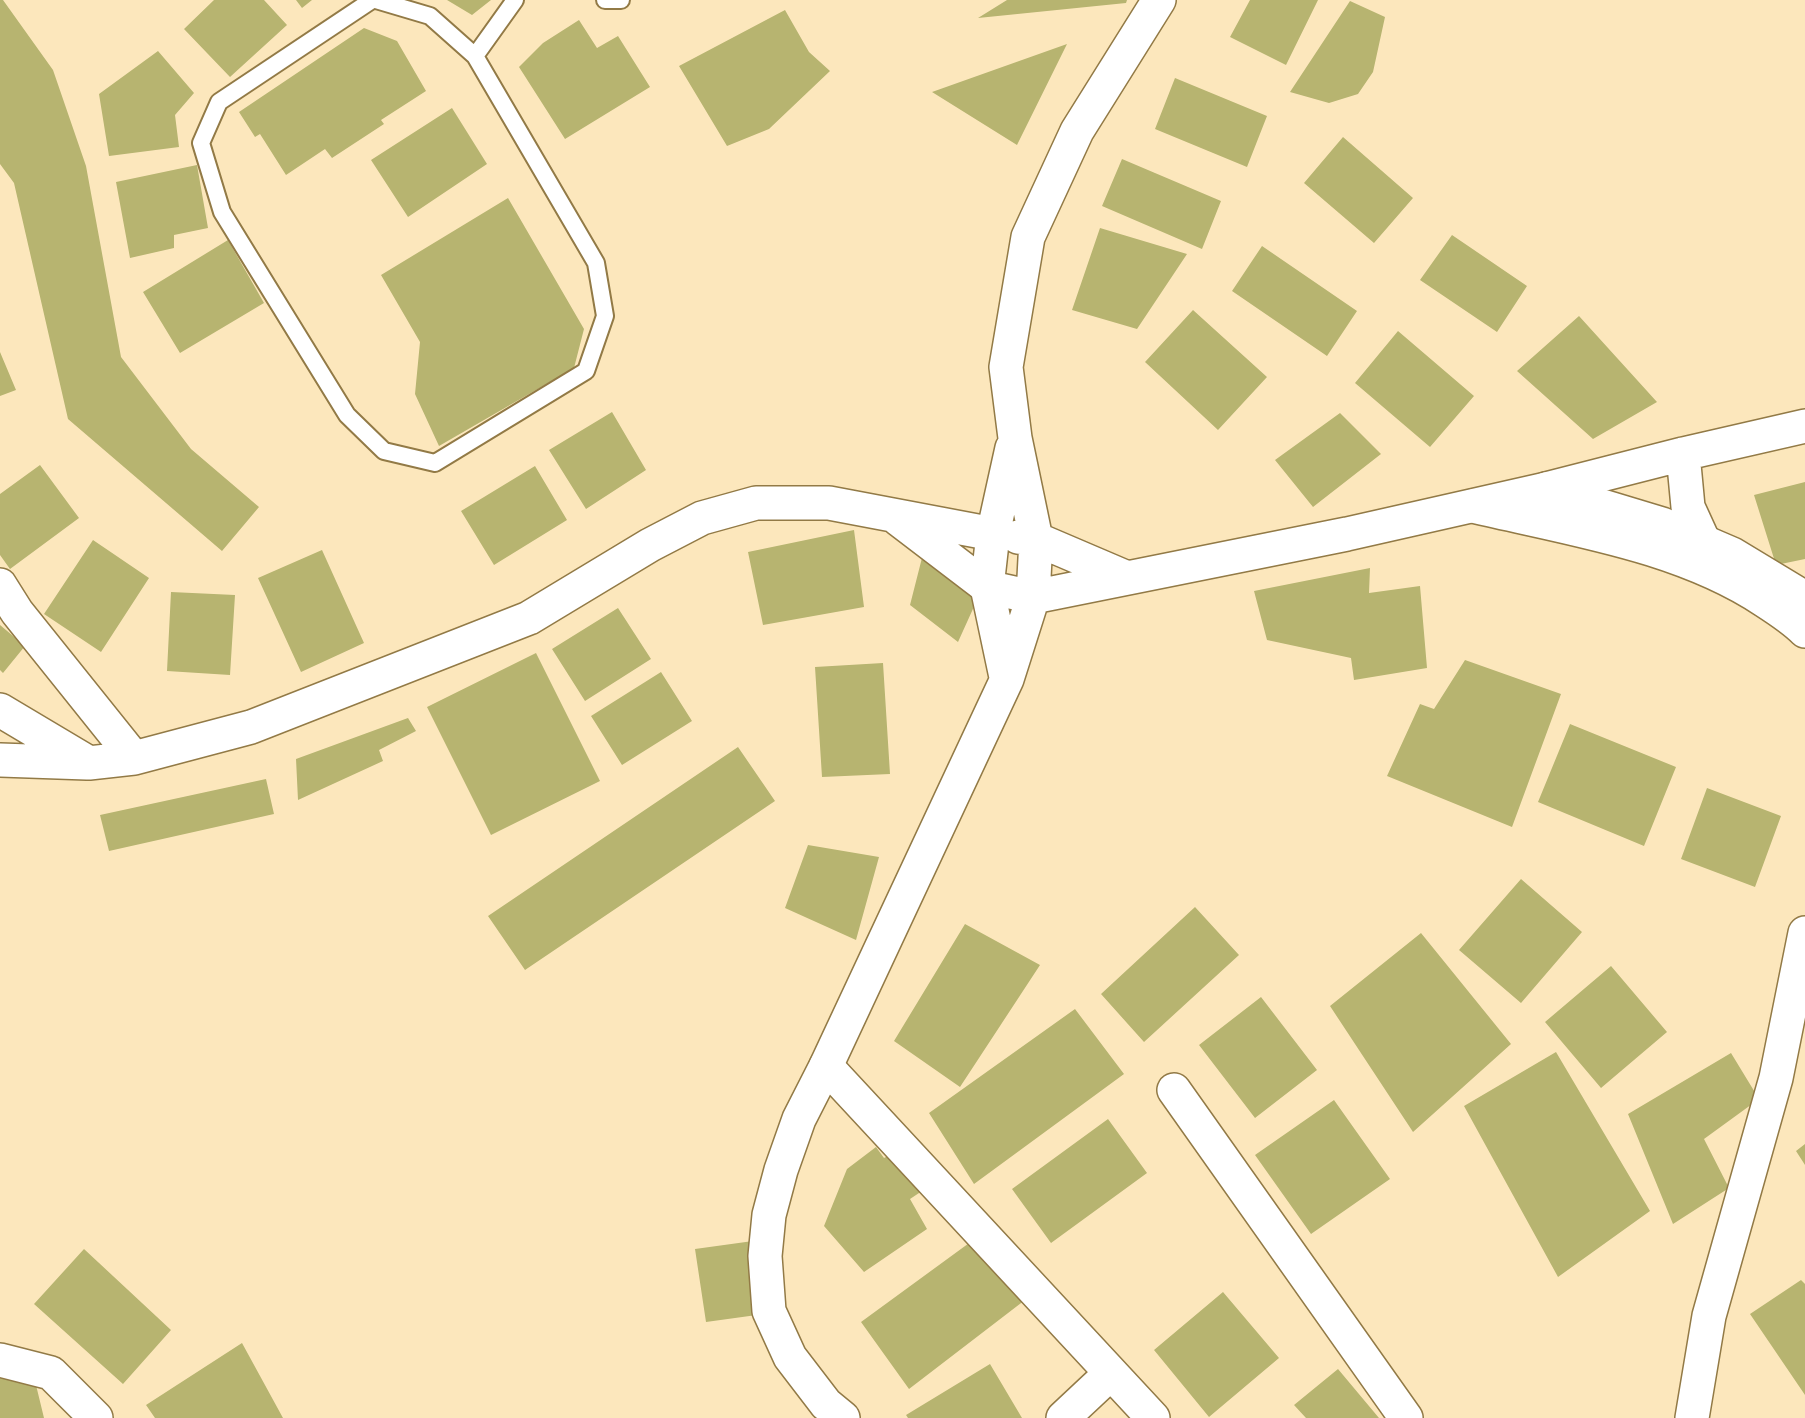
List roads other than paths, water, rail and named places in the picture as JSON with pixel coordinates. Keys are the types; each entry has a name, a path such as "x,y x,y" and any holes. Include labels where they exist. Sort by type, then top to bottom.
{"street":[{"path":"843,1418 826,1404 790,1357 770,1311 765,1256 769,1215 781,1170 799,1119 1007,679 1034,597 1036,539 1015,438 1006,367 1028,237 1077,131 1159,0"},
{"path":"892,514 987,587 1034,597 1347,534 1546,489 1805,426"},
{"path":"1007,679 987,587 993,534 1015,438"},
{"path":"1683,454 1688,507 1704,542"},
{"path":"1546,489 1662,525 1704,542 1732,554 1805,598"},
{"path":"0,760 89,764 134,758 251,727 530,618 650,545 702,518 756,503 829,503 993,534 1036,539 1125,577"},
{"path":"1473,506 1652,549 1684,561 1744,587 1789,616 1805,631"},
{"path":"0,585 16,612 134,758"},
{"path":"0,710 89,764"},
{"path":"1692,1418 1709,1316 1776,1078 1805,933"},
{"path":"826,1066 1153,1418"},
{"path":"1174,1090 1406,1418"},
{"path":"0,1360 51,1373 96,1418"},
{"path":"1063,1418 1111,1372"}],"lane":[{"path":"374,0 430,16 475,56 596,263 605,316 586,371 435,463 384,451 347,415 222,212 201,143 219,102 374,0"},
{"path":"475,56 515,0"},
{"path":"605,0 621,0"}]}
